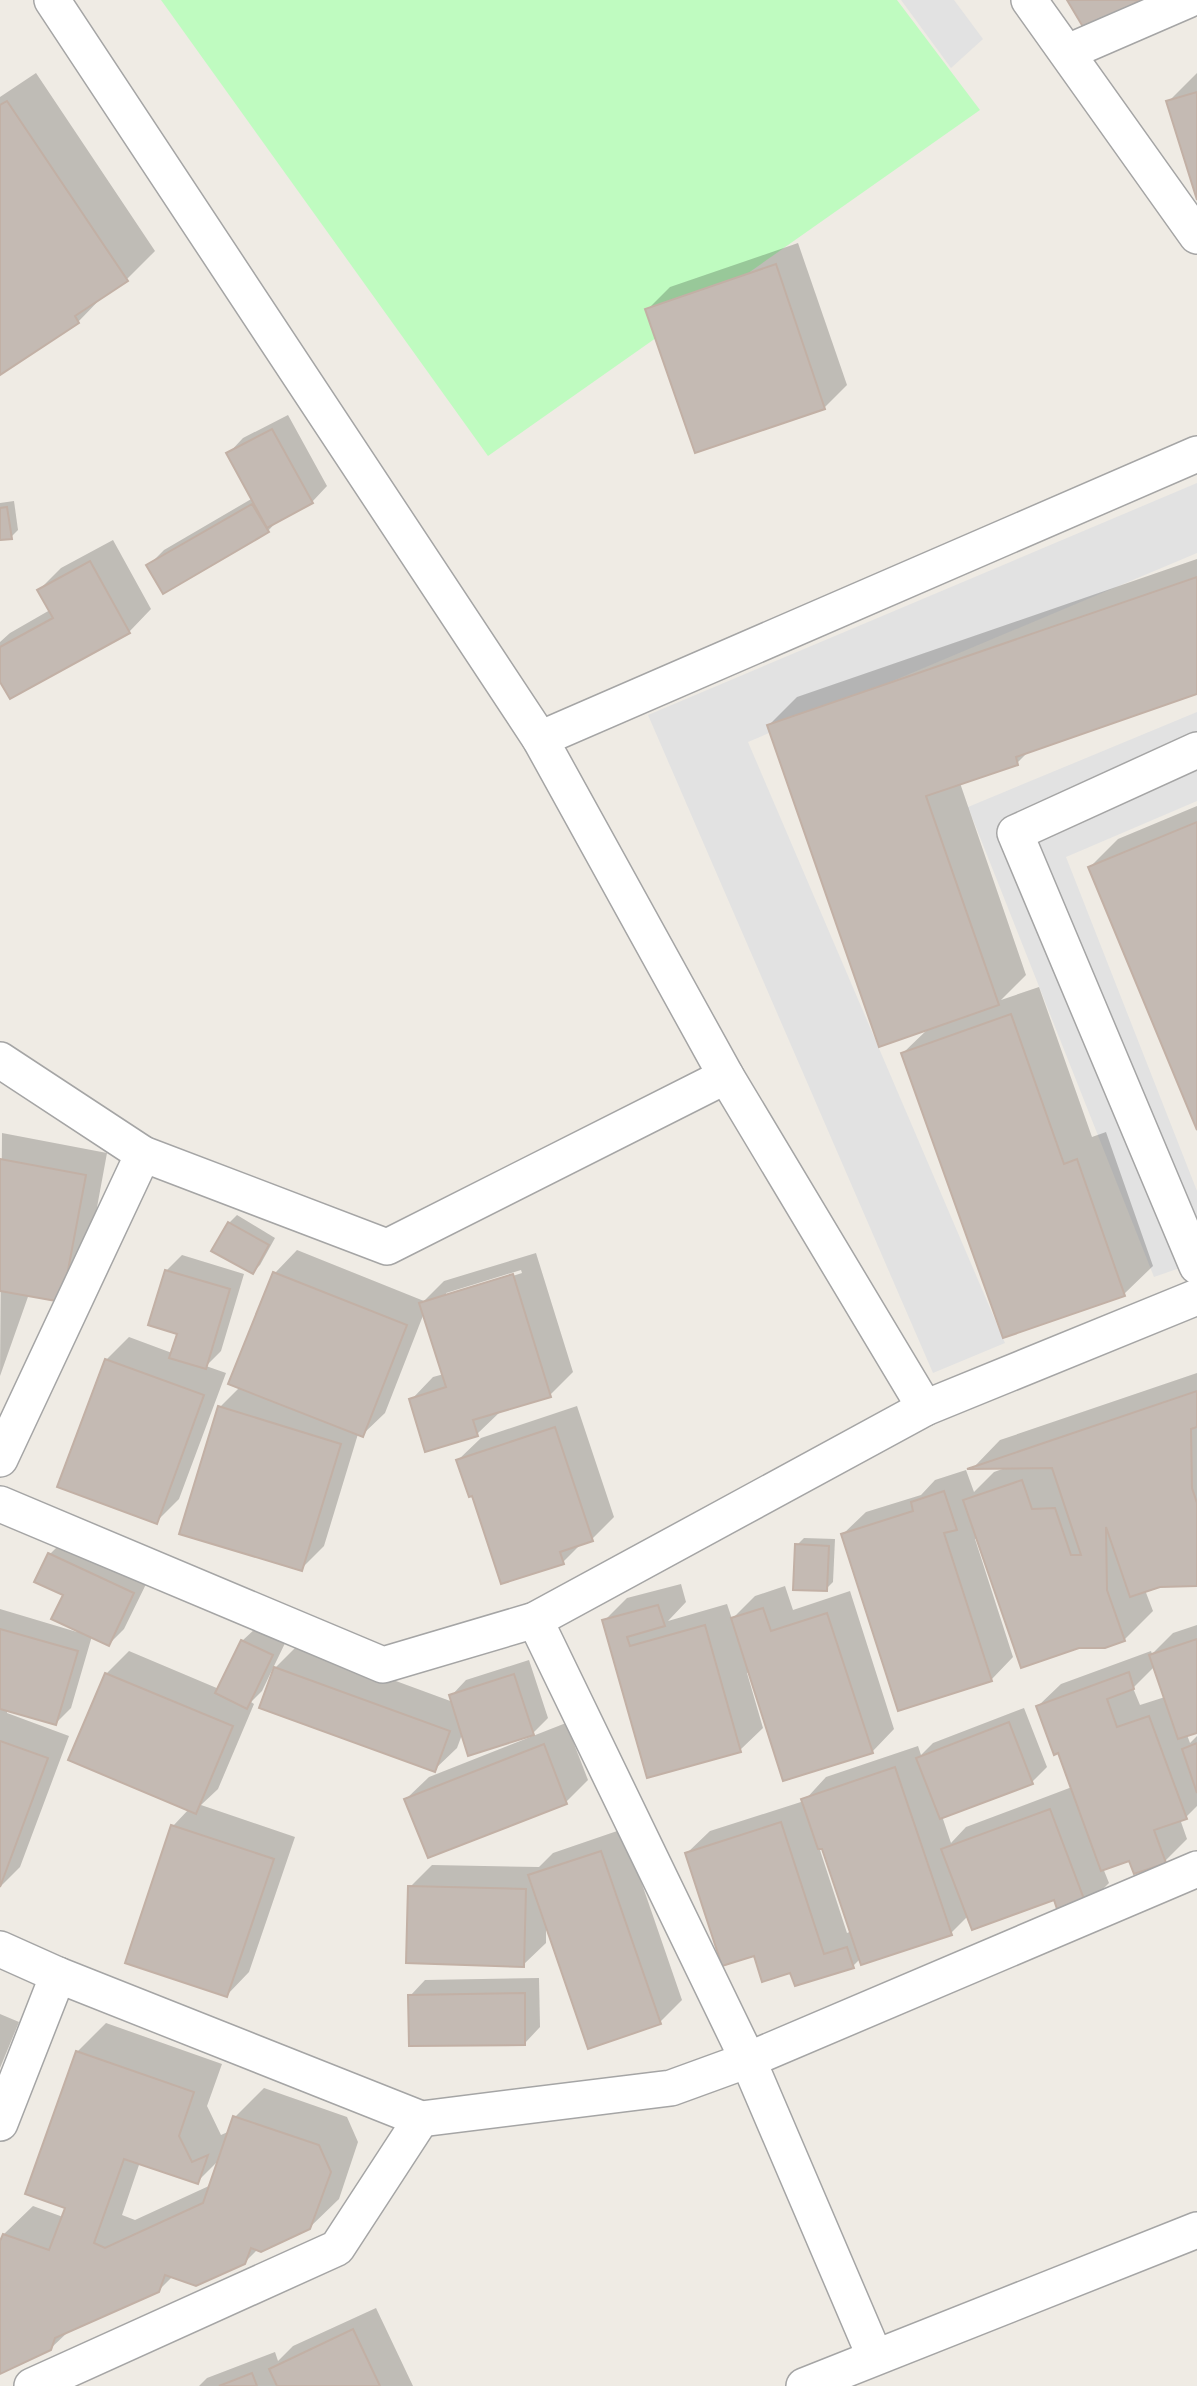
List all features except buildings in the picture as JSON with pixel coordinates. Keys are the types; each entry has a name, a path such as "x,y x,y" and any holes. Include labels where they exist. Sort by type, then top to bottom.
{"street":[{"path":"52,0 540,739 726,1076 925,1408"},
{"path":"1029,0 1197,236"},
{"path":"1068,52 1188,0"},
{"path":"540,739 1197,454"},
{"path":"1197,750 1014,833 1197,1266"},
{"path":"0,1060 143,1154 387,1247 726,1076"},
{"path":"0,1459 143,1154"},
{"path":"0,1504 383,1665 536,1620 925,1408 1197,1297"},
{"path":"536,1620 748,2060 875,2357"},
{"path":"0,1949 58,1975 421,2119 671,2088 748,2060 1197,1869"},
{"path":"0,2123 58,1975"},
{"path":"32,2386 337,2248 421,2119"},
{"path":"805,2386 1197,2230"}],"green space":[{"path":"161,0 897,0 980,110 488,456"}],"shaded area":[{"path":"901,0 954,0 983,39 951,68"},
{"path":"1197,483 1197,553 748,742 1005,1343 933,1373 648,715"},
{"path":"1197,712 1197,801 1066,857 1197,1191 1197,1262 1154,1277 968,807"}]}
